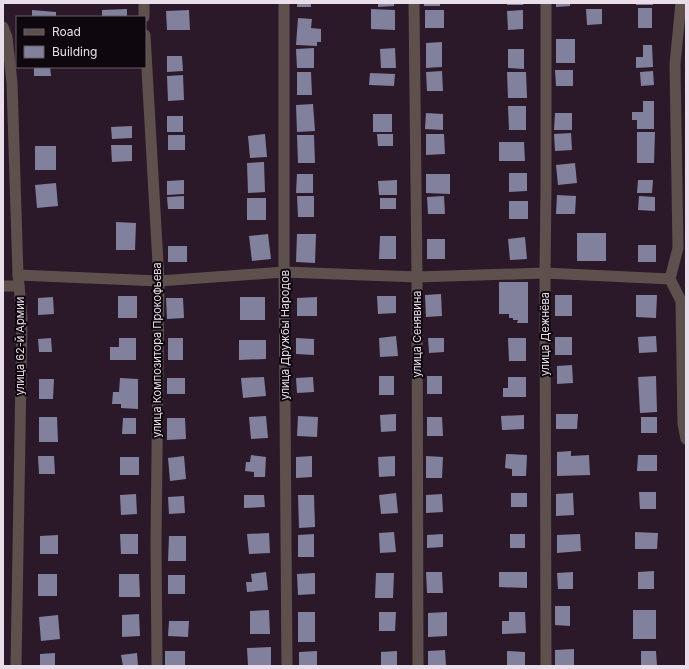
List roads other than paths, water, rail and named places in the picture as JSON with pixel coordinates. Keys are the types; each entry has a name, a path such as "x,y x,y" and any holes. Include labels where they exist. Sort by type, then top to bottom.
{"street":[{"path":"144,3 144,16"},
{"name":"улица Дружбы Народов","path":"284,3 284,272 287,666"},
{"name":"улица Сенявина","path":"414,3 417,277 418,666"},
{"name":"улица Дежнёва","path":"546,3 546,666"},
{"path":"681,3 675,64 678,248 670,279 681,301 683,424 686,439"},
{"name":"улица 62-й Армии","path":"3,27 7,37 12,83 18,275 22,318 16,666"},
{"name":"улица Композитора Прокофьева","path":"146,53 159,281 156,542 157,666"},
{"path":"18,275 159,281 284,272 417,277 545,273 670,279"},
{"path":"3,286 19,286"}]}
